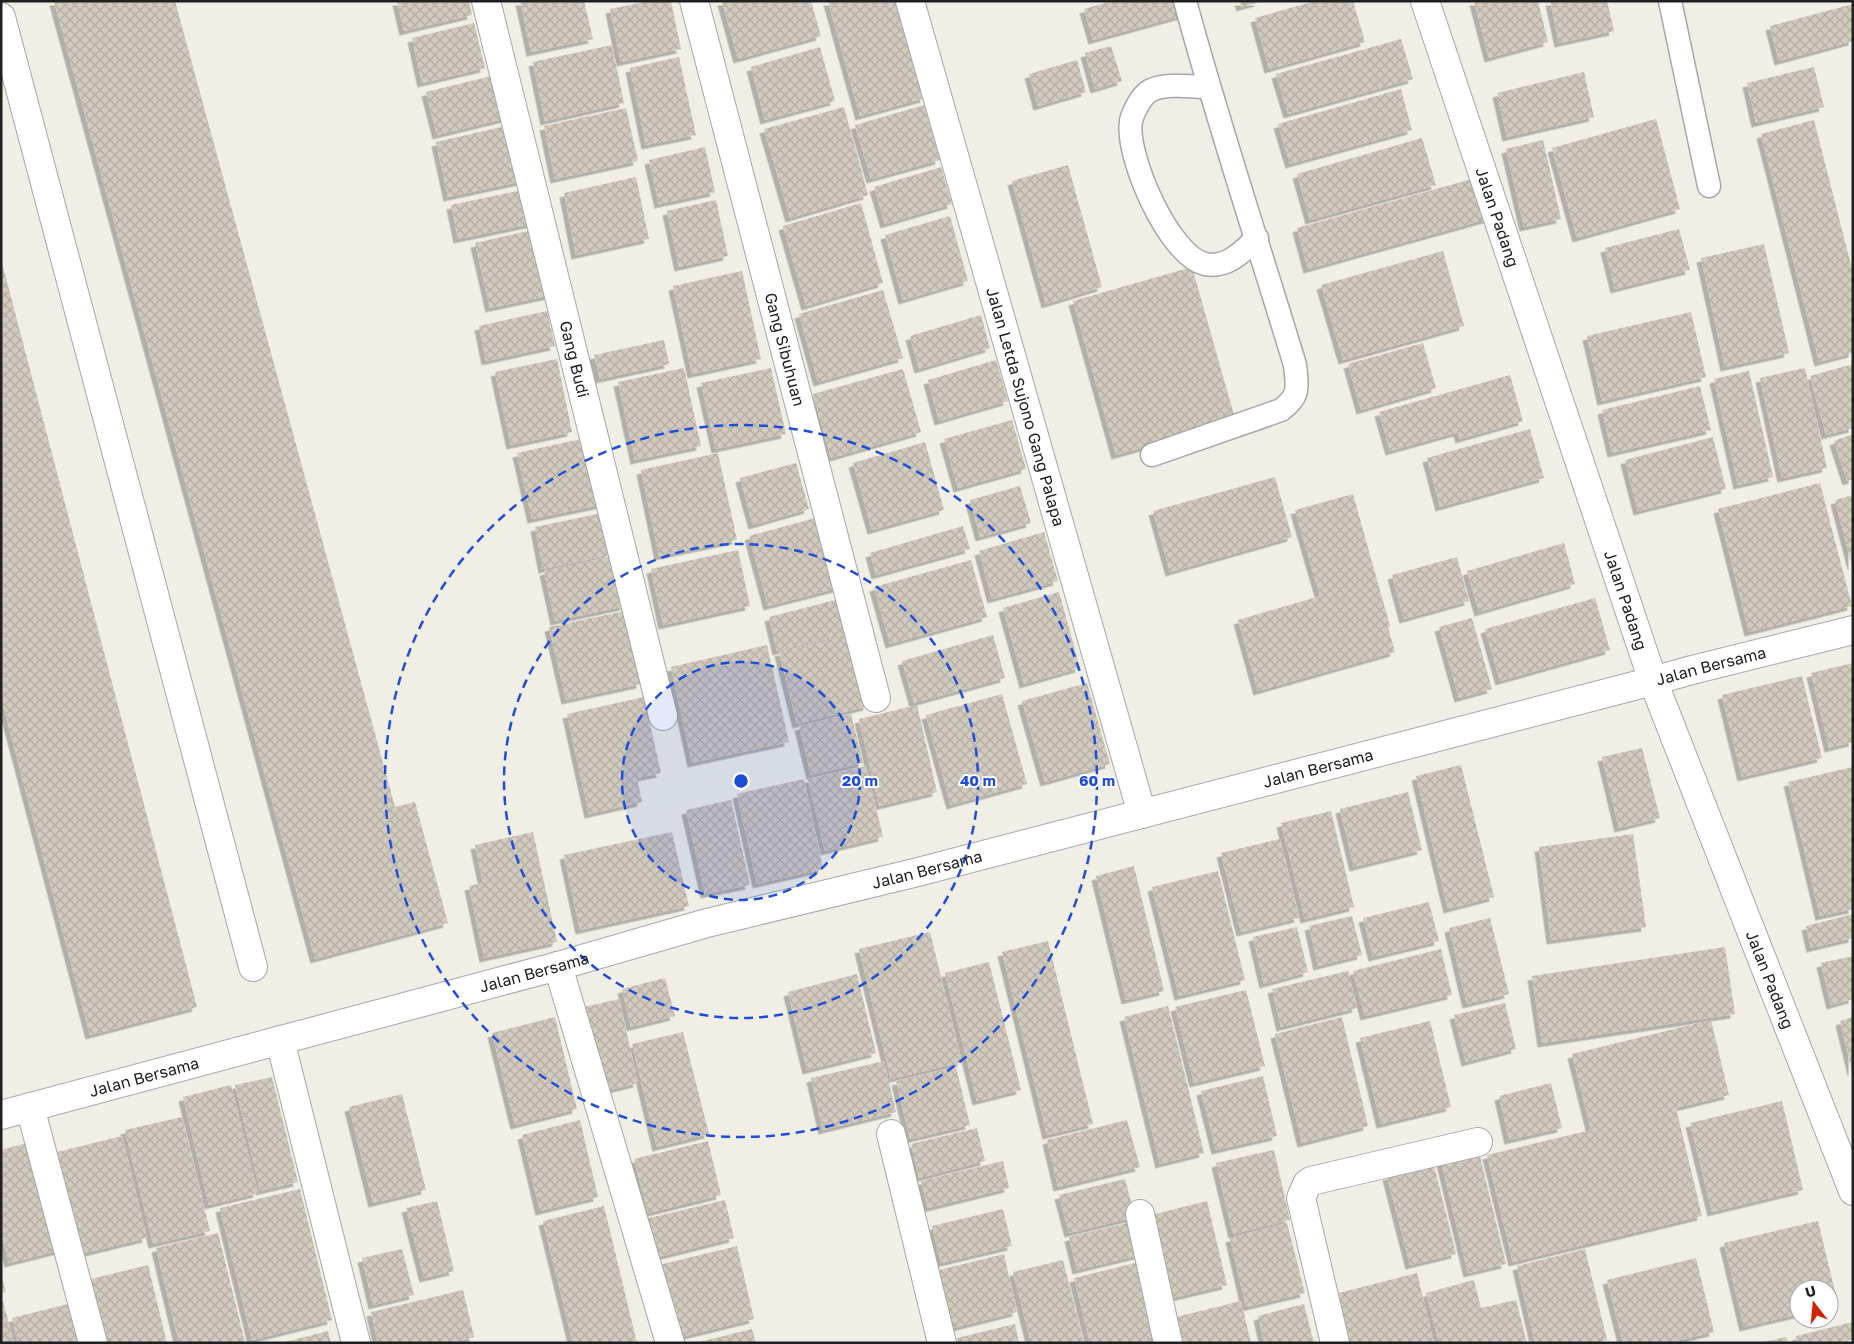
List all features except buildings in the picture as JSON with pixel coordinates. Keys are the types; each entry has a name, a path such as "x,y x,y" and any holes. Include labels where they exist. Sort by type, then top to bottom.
{"street":[{"name":"Gang Budi","path":"486,1 663,716"},
{"name":"Gang Sibuhuan","path":"694,1 876,698"},
{"name":"Jalan Letda Sujono Gang Palapa","path":"910,1 1142,814"},
{"name":"Jalan Padang","path":"1425,1 1653,682 1853,1191"},
{"path":"1,17 253,968"},
{"name":"Jalan Bersama","path":"1,1114 558,966 706,923 914,873 1653,682 1692,670 1853,630"},
{"path":"558,966 670,1343"},
{"path":"280,1040 356,1343"},
{"path":"30,1107 93,1343"},
{"path":"892,1134 942,1343"},
{"path":"1335,1343 1301,1198 1307,1184 1311,1180 1478,1142"},
{"path":"1140,1214 1168,1343"}],"lane":[{"path":"1152,454 1281,410 1293,401 1297,386 1294,365 1257,238 1208,87 1185,1"},
{"path":"1670,1 1709,186"},
{"path":"1208,87 1158,86 1147,93 1137,107 1131,122 1133,146 1139,169 1152,203 1171,237 1183,252 1204,264 1218,265 1235,258 1257,238"}]}
